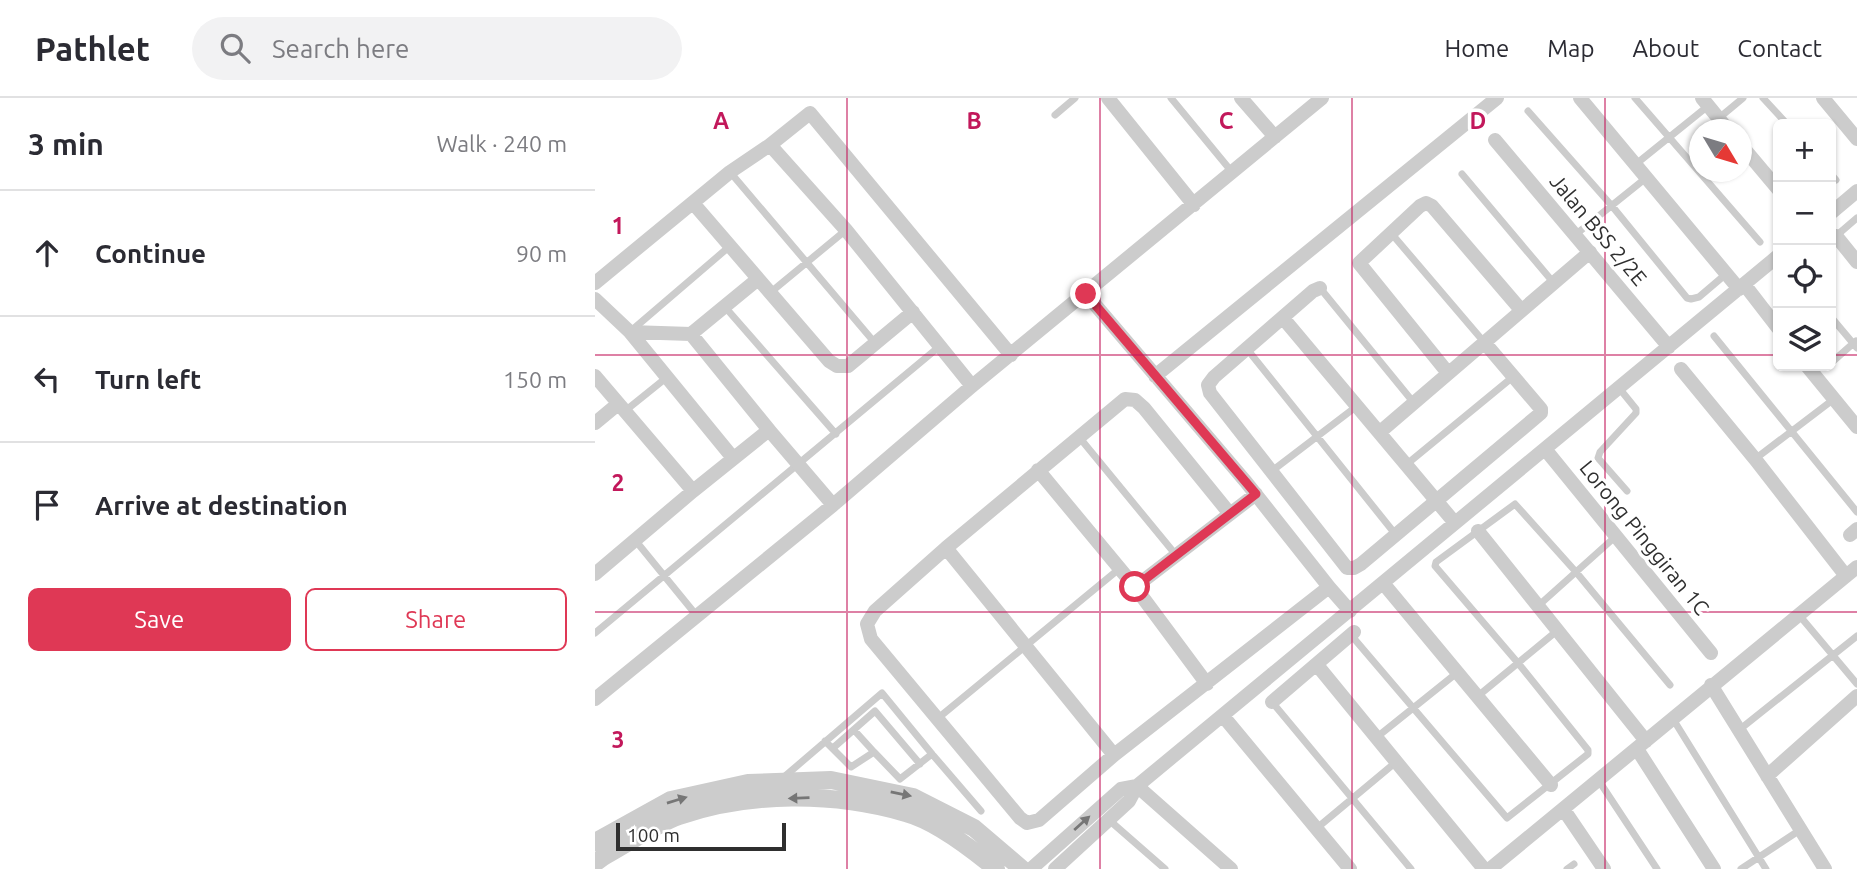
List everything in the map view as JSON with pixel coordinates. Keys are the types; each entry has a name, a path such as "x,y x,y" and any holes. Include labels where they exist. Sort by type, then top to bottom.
{"street":[{"path":"1241,98 1275,138"},
{"path":"595,699 833,505 972,386 1322,98"},
{"path":"1155,376 1497,98"},
{"path":"1580,98 1726,274 1742,287 1773,322"},
{"path":"1823,98 1857,139"},
{"path":"1115,100 1194,205"},
{"path":"1705,102 1719,118"},
{"path":"595,284 730,172 810,113 1011,355"},
{"name":"Jalan BSS 2/2E","path":"1495,140 1669,346"},
{"path":"770,145 846,230 972,386"},
{"path":"1752,158 1773,184"},
{"path":"1836,209 1857,191"},
{"path":"693,203 829,361 837,366 848,366 912,312"},
{"path":"1448,373 1359,263 1391,232 1426,203 1431,206 1521,310"},
{"path":"1836,241 1857,262"},
{"path":"1380,432 1590,252"},
{"path":"1066,866 1129,801 1137,786 1773,260"},
{"path":"630,332 691,334 758,279"},
{"path":"1320,288 1313,291 1214,377 1209,385 1210,393 1347,568 1361,564 1541,413 1541,409 1484,342"},
{"path":"1086,294 1256,494 1350,611"},
{"path":"595,299 630,332 733,458"},
{"path":"1283,318 1455,523"},
{"path":"691,334 833,505"},
{"path":"1490,869 1851,571 1681,369"},
{"path":"1811,371 1857,428"},
{"path":"595,376 693,491"},
{"path":"1230,514 1135,400 1125,398 875,611 867,624 871,639 1020,818 1027,822 1039,820 1114,755 1329,587"},
{"path":"595,423 622,407"},
{"path":"595,573 769,430"},
{"name":"Lorong Pinggiran 1C","path":"1545,449 1710,653"},
{"path":"1038,470 1135,587 1206,684"},
{"path":"1135,587 1256,494"},
{"path":"1478,531 1558,629 1641,745 1714,869"},
{"path":"946,548 1114,755"},
{"path":"1383,583 1551,785"},
{"path":"1272,702 1352,633"},
{"path":"1317,665 1484,869"},
{"path":"1711,685 1825,869"},
{"path":"1767,776 1857,696"},
{"path":"1223,716 1350,869"},
{"path":"595,842 671,800 748,783 831,780 913,797 974,828 1022,869"},
{"path":"1031,869 1121,789 1137,786"},
{"path":"1137,786 1231,869"},
{"path":"595,863 677,816 750,800 830,797 908,813 965,843 996,869"},
{"path":"1564,810 1589,843 1604,869"}],"lane":[{"path":"1055,115 1075,98"},
{"path":"1171,98 1233,173"},
{"path":"1635,98 1760,242"},
{"path":"1719,118 1742,98"},
{"path":"1763,98 1782,119"},
{"path":"1635,164 1668,138 1705,102"},
{"path":"1528,111 1612,206 1686,298 1699,297 1726,274"},
{"path":"730,172 875,343"},
{"path":"1462,174 1553,282"},
{"path":"1575,235 1646,178"},
{"path":"1836,236 1857,218"},
{"path":"771,292 846,230"},
{"path":"1391,232 1484,342"},
{"path":"630,332 730,246"},
{"path":"1320,288 1414,403"},
{"path":"724,307 836,434"},
{"path":"1836,322 1856,344 1836,359"},
{"path":"1714,336 1857,512"},
{"path":"595,633 940,345"},
{"path":"1247,349 1396,536"},
{"path":"1407,464 1514,376"},
{"path":"622,407 666,378"},
{"path":"1619,388 1636,409 1636,413 1600,452 1598,458 1627,491"},
{"path":"1755,459 1834,399"},
{"path":"1272,471 1357,405"},
{"path":"1078,437 1177,555"},
{"path":"1352,633 1411,708 1507,818 1588,754 1588,750 1435,566 1436,562 1515,504 1576,572 1670,685"},
{"path":"1538,606 1615,537"},
{"path":"635,540 697,616"},
{"path":"937,719 1120,568"},
{"path":"1799,615 1857,684"},
{"path":"1478,696 1558,629"},
{"path":"1739,730 1857,636"},
{"path":"1377,737 1458,671"},
{"path":"778,782 883,693 981,811"},
{"path":"1272,702 1411,869"},
{"path":"833,748 875,711 920,764"},
{"path":"1673,718 1766,869"},
{"path":"854,730 900,779 932,754"},
{"path":"825,741 851,767 874,752"},
{"path":"1316,828 1397,761"},
{"path":"1599,780 1657,869"},
{"path":"1109,820 1165,869"},
{"path":"1741,869 1800,830"}],"route":[{"path":"1086,294 1256,494 1135,587"}]}
